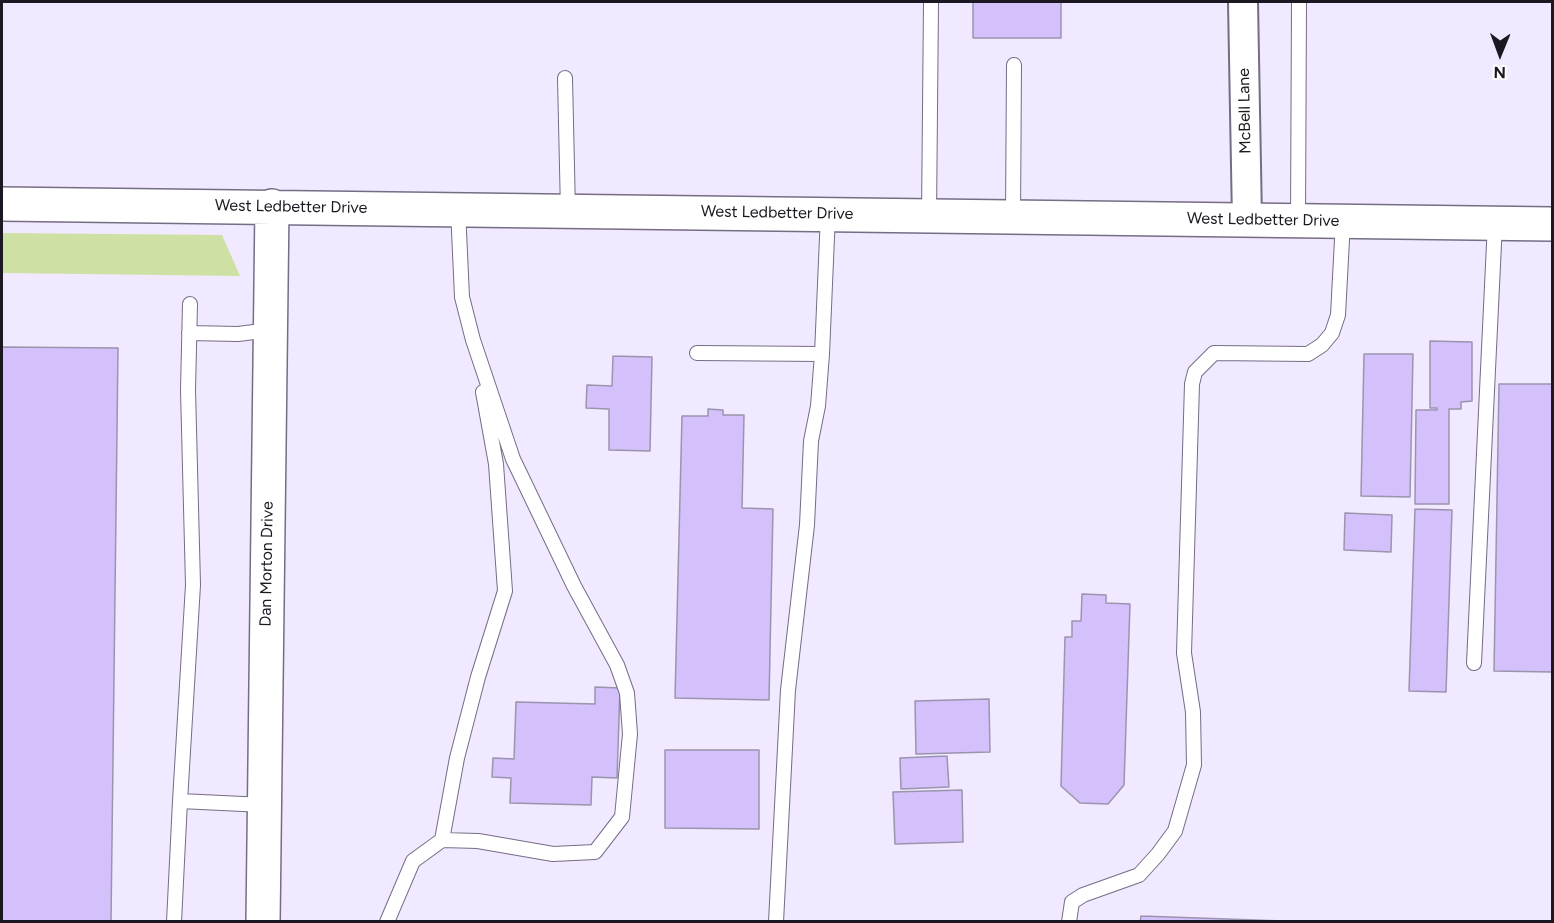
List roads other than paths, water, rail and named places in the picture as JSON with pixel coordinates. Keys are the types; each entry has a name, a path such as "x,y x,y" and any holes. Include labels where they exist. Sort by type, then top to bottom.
{"street":[{"name":"McBell Lane","path":"1242,2 1247,220"},
{"name":"West Ledbetter Drive","path":"2,204 1552,224"},
{"name":"Dan Morton Drive","path":"263,921 272,206"}],"lane":[{"path":"929,216 931,2"},
{"path":"1298,221 1299,2"},
{"path":"1013,217 1014,66"},
{"path":"566,78 568,211"},
{"path":"387,921 413,861 442,840 478,841 553,854 595,852 622,817 630,734 627,693 616,665 574,586 513,459 476,350 462,297 458,209"},
{"path":"776,921 788,690 807,525 811,441 818,406 828,214"},
{"path":"1069,921 1072,902 1083,895 1139,874 1158,854 1175,831 1194,765 1193,712 1184,653 1192,384 1195,372 1214,353 1308,354 1322,345 1332,333 1338,315 1343,221"},
{"path":"1474,663 1495,223"},
{"path":"174,921 193,585 188,390 190,304"},
{"path":"189,333 238,333 270,330"},
{"path":"442,840 457,758 478,677 505,591 496,464 476,350"},
{"path":"697,353 822,354"},
{"path":"180,801 264,805"}]}
